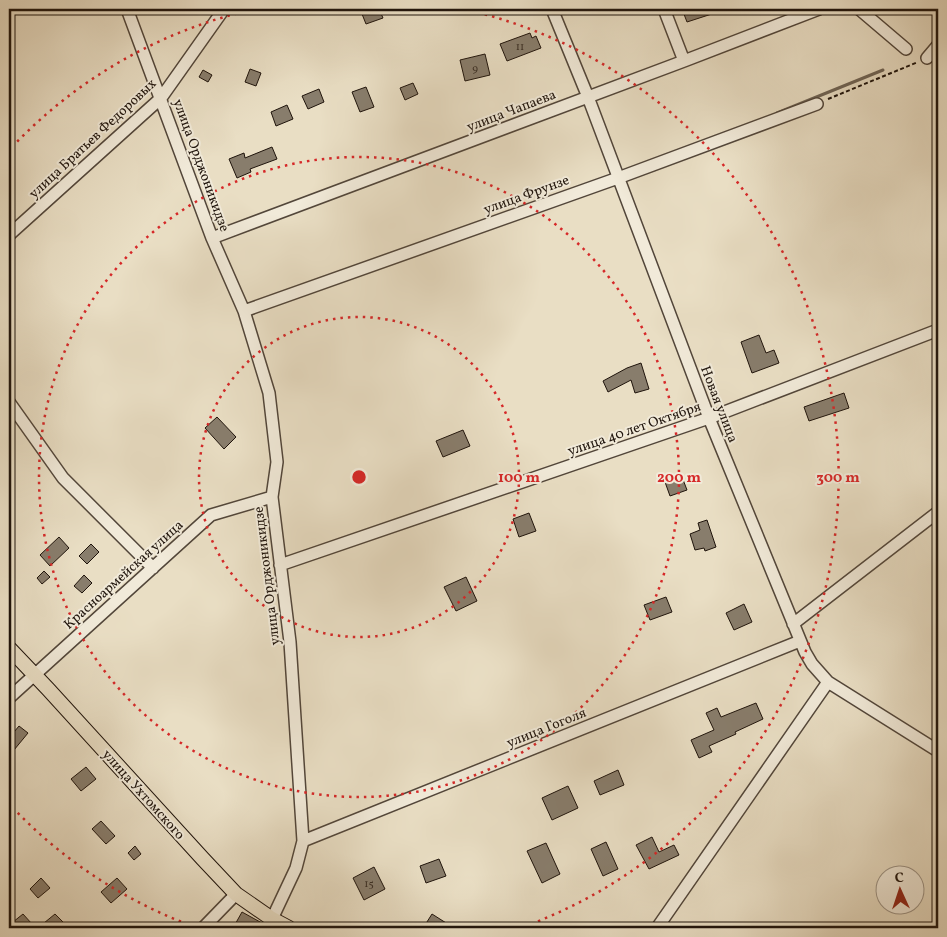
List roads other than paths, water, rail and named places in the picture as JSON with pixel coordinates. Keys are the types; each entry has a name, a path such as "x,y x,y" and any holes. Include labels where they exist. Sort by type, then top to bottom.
{"main road":[{"name":"улица Ухтомского","path":"9,648 236,894 272,919 289,928"}],"street":[{"name":"улица Орджоникидзе","path":"128,9 212,238 244,310 269,393 277,462 272,497 290,642 303,840 296,868 272,919"},
{"name":"улица Братьев Федоровых","path":"9,235 161,98 224,9"},
{"name":"Новая улица","path":"552,9 588,97 709,418 800,641 812,664 828,682 938,751"},
{"path":"664,9 684,61"},
{"name":"улица Чапаева","path":"212,238 819,9"},
{"path":"859,9 906,49"},
{"path":"927,58 938,45"},
{"name":"улица Фрунзе","path":"244,310 618,178 817,104"},
{"name":"улица 40 лет Октября","path":"280,566 709,418 938,330"},
{"path":"9,402 63,478 153,568"},
{"name":"Красноармейская улица","path":"9,698 212,516 272,497"},
{"path":"793,624 938,512"},
{"name":"улица Гоголя","path":"303,840 800,641"},
{"path":"657,928 828,682"},
{"path":"203,928 236,894"}],"waterway":[{"path":"777,113 883,70"}]}
